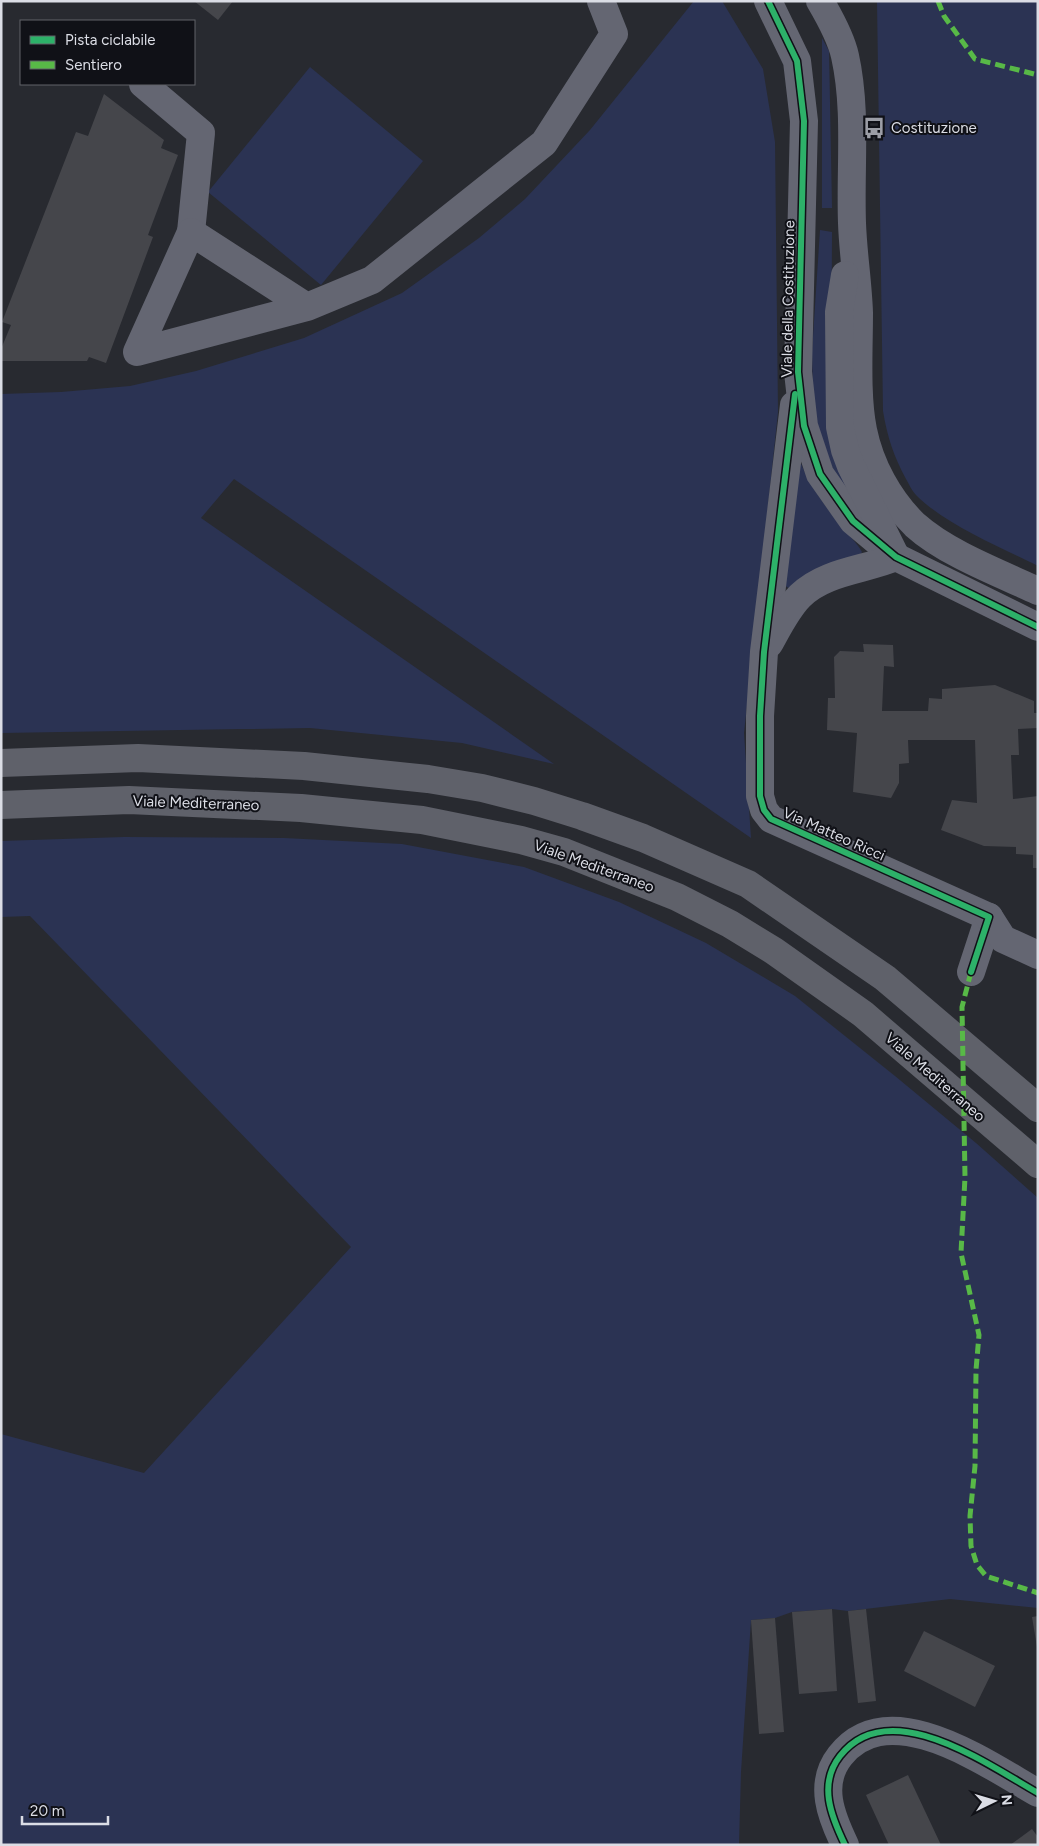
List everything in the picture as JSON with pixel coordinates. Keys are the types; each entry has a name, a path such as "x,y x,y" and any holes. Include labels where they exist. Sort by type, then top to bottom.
{"highway":[{"path":"1,763 138,758 304,766 482,788 534,801 582,816 643,838 748,884 885,978 1038,1108"},
{"name":"Viale Mediterraneo","path":"1,805 129,800 300,808 422,820 520,840 564,852 677,897 730,924 774,951 863,1014 1038,1164"}],"street":[{"path":"144,85 200,133 191,232 137,352 307,307 372,280 544,142 614,34 602,1"},
{"name":"Viale della Costituzione","path":"768,1 797,60 804,121 798,372 804,426 820,474 853,520 896,557 1038,627"},
{"path":"820,1 844,54 848,76 851,129 852,223 859,306 862,422 868,450 878,474 898,507 932,539 1038,591"},
{"path":"764,652 786,615 801,595 816,584 839,574 896,557 851,466 840,427 839,312 852,223"},
{"path":"191,232 307,307"},
{"name":"Via Matteo Ricci","path":"798,372 764,652 760,716 760,796 764,810 771,819 989,918"},
{"path":"989,918 1003,939 1038,955"},
{"path":"971,972 989,918"},
{"path":"845,1845 829,1807 828,1787 834,1764 847,1747 869,1735 891,1730 918,1733 949,1744 1038,1793"}],"shaded area":[{"path":"694,1 722,1 763,69 775,142 778,412 744,733 751,838 234,479 201,518 554,764 462,743 310,728 1,733 1,394 61,392 130,386 196,371 304,338 402,293 479,238 525,199 590,130"},
{"path":"877,1 1038,1 1038,566 974,535 928,506 916,495 911,487 898,463 889,438 883,411"},
{"path":"822,38 829,51 832,208 822,208"},
{"path":"310,67 423,161 321,285 208,192"},
{"path":"820,230 832,232 831,412 863,512 834,472 815,423 812,352"},
{"path":"800,461 817,494 862,552 858,558 790,589 784,585"},
{"path":"124,837 284,838 402,844 524,867 619,902 706,943 795,996 976,1143 1038,1198 1038,1608 950,1599 848,1611 832,1609 792,1612 775,1618 751,1620 741,1772 739,1845 1,1845 1,1434 144,1473 351,1247 30,916 1,917 1,841"}],"building":[{"path":"194,1 233,1 218,20"},
{"path":"104,94 164,140 161,148 178,155 148,235 153,237 106,363 89,357 87,361 1,361 1,349 11,325 2,322 76,132 88,136"},
{"path":"863,644 893,645 894,667 884,666 882,711 928,711 929,698 942,699 942,689 995,685 1034,701 1034,713 1038,713 1038,728 1018,729 1019,755 1011,755 1013,799 1038,796 1038,868 1033,868 1033,855 1016,854 1016,847 984,846 941,830 952,800 977,803 975,740 908,740 909,763 899,764 899,783 891,798 853,792 857,733 827,730 828,698 835,698 834,657 840,651 864,652"},
{"path":"832,1609 837,1691 799,1694 792,1612"},
{"path":"866,1609 876,1701 858,1703 848,1611"},
{"path":"1038,1616 1038,1647 1037,1647 1032,1617"},
{"path":"775,1618 784,1732 759,1734 751,1620"},
{"path":"924,1631 995,1666 975,1707 904,1671"},
{"path":"908,1775 941,1845 889,1845 866,1795"},
{"path":"1032,1829 1038,1837 1038,1845 1010,1845"}],"marked path":[{"path":"938,1 944,16 975,59 1038,75"},
{"path":"971,972 962,1007 965,1177 961,1253 979,1335 976,1370 975,1466 970,1516 971,1546 977,1565 986,1576 1038,1593"}],"cycle path":[{"path":"768,1 797,61 804,121 798,372 804,426 820,474 853,521 896,557 1038,627"},
{"path":"795,394 764,652 760,716 760,796 764,810 771,819 989,917 971,972"},
{"path":"845,1845 835,1823 829,1800 828,1789 833,1767 840,1756 861,1738 885,1731 911,1733 939,1740 966,1752 1038,1793"}],"place":[{"name":"Costituzione","path":"874,128"}]}
